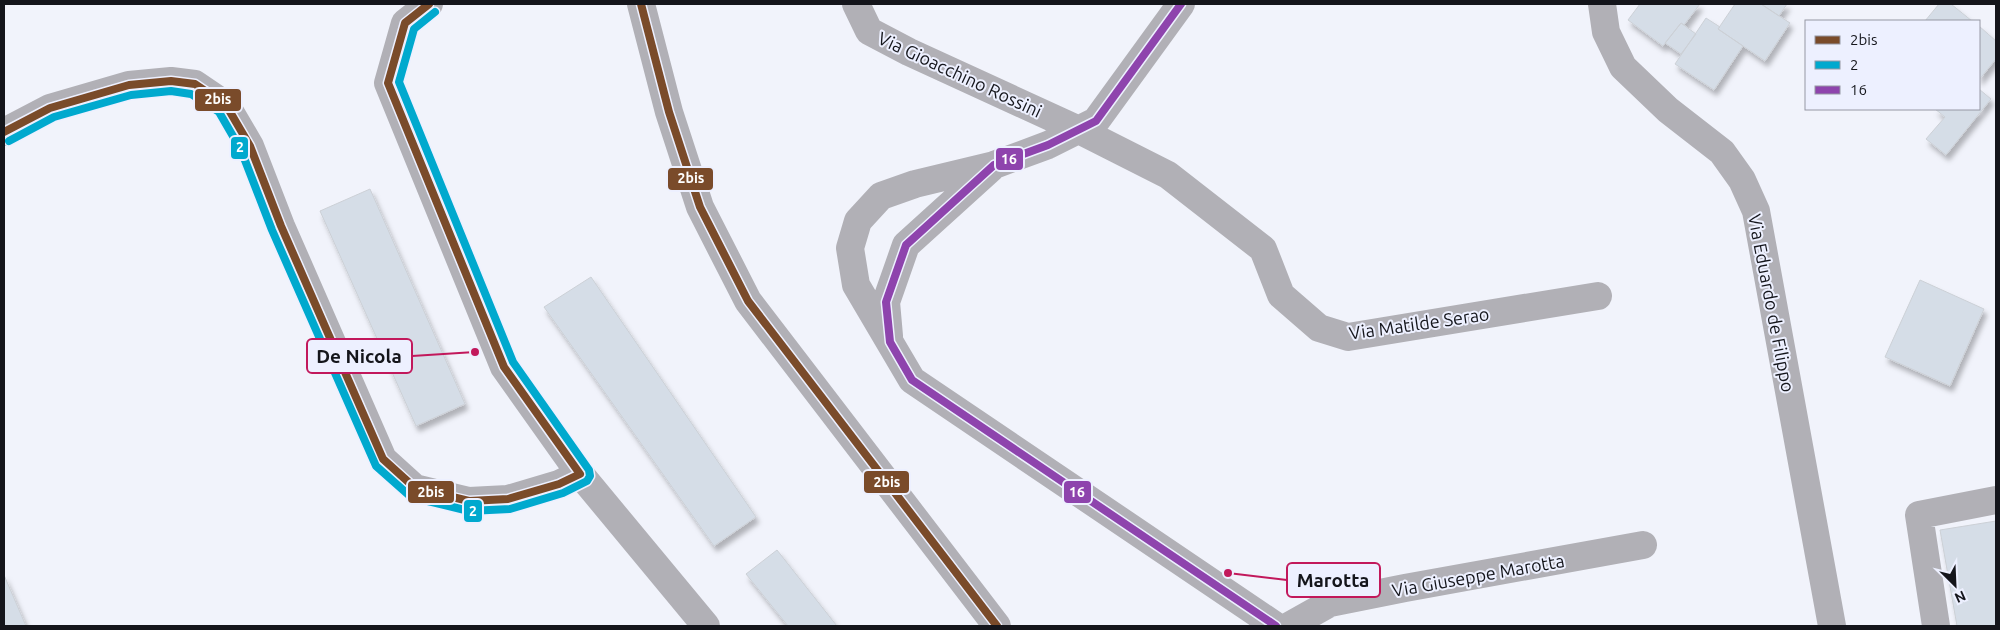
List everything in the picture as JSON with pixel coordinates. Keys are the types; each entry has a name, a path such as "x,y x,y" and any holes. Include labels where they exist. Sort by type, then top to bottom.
{"street":[{"path":"429,4 404,23 388,83 504,367 580,474 706,626"},
{"name":"Via Gioacchino Rossini","path":"856,4 869,31 909,52 1079,130"},
{"path":"1181,4 1096,121 1048,145 994,165 915,184 880,196 858,221 850,248 856,285 912,380 1276,626"},
{"name":"Via Eduardo de Filippo","path":"1602,4 1606,32 1623,67 1668,110 1722,152 1742,180 1756,211 1832,626"},
{"path":"638,6 700,208 748,300 827,406 997,626"},
{"path":"4,132 50,108 129,84 171,81 195,84 226,106 250,146 281,226 383,459 415,488 469,501 508,499 560,484 580,474"},
{"name":"Via Matilde Serao","path":"1079,130 1168,174 1263,249 1280,295 1319,328 1348,337 1598,296"},
{"path":"890,342 886,302 906,244 994,165"},
{"path":"1936,626 1919,515 1996,500"},
{"name":"Via Giuseppe Marotta","path":"1289,626 1330,603 1644,545"}],"building":[{"path":"1640,4 1700,4 1684,25 1681,23 1663,46 1628,20"},
{"path":"1735,4 1761,4 1790,23 1765,61 1718,29"},
{"path":"1761,4 1787,4 1779,16"},
{"path":"1939,4 1951,4 1971,20 1926,20"},
{"path":"1706,18 1720,27 1718,29 1743,46 1714,90 1675,64"},
{"path":"1681,23 1696,34 1681,54 1665,43"},
{"path":"1980,27 1996,41 1996,59 1980,79"},
{"path":"1980,90 1991,99 1946,155 1926,139 1945,117 1936,110 1980,110"},
{"path":"370,189 465,404 416,426 320,211"},
{"path":"591,277 756,517 714,546 544,307"},
{"path":"1920,280 1984,309 1950,386 1885,357"},
{"path":"1996,521 1996,626 1957,626 1940,530"},
{"path":"777,550 837,626 788,626 746,574"},
{"path":"4,575 26,626 4,626"}],"transit line":[{"name":"2bis","path":"4,132 50,108 129,85 171,81 195,84 226,105 250,146 281,226 383,459 415,488 469,501 508,499 559,484 580,474 504,367 388,83 405,23 429,4"},
{"name":"2bis","path":"641,4 669,112 700,207 748,301 997,626"},
{"name":"16","path":"1181,4 1096,121 1048,145 994,165 906,245 886,302 890,342 912,380 1276,626"},
{"name":"2","path":"9,141 54,117 131,95 171,91 191,94 219,112 241,150 272,230 376,466 411,497 469,511 510,509 563,493 587,481 590,476 589,470 513,362 399,82 414,29 435,12"}],"place":[{"name":"De Nicola","path":"475,352"},
{"name":"Marotta","path":"1228,573"}]}
